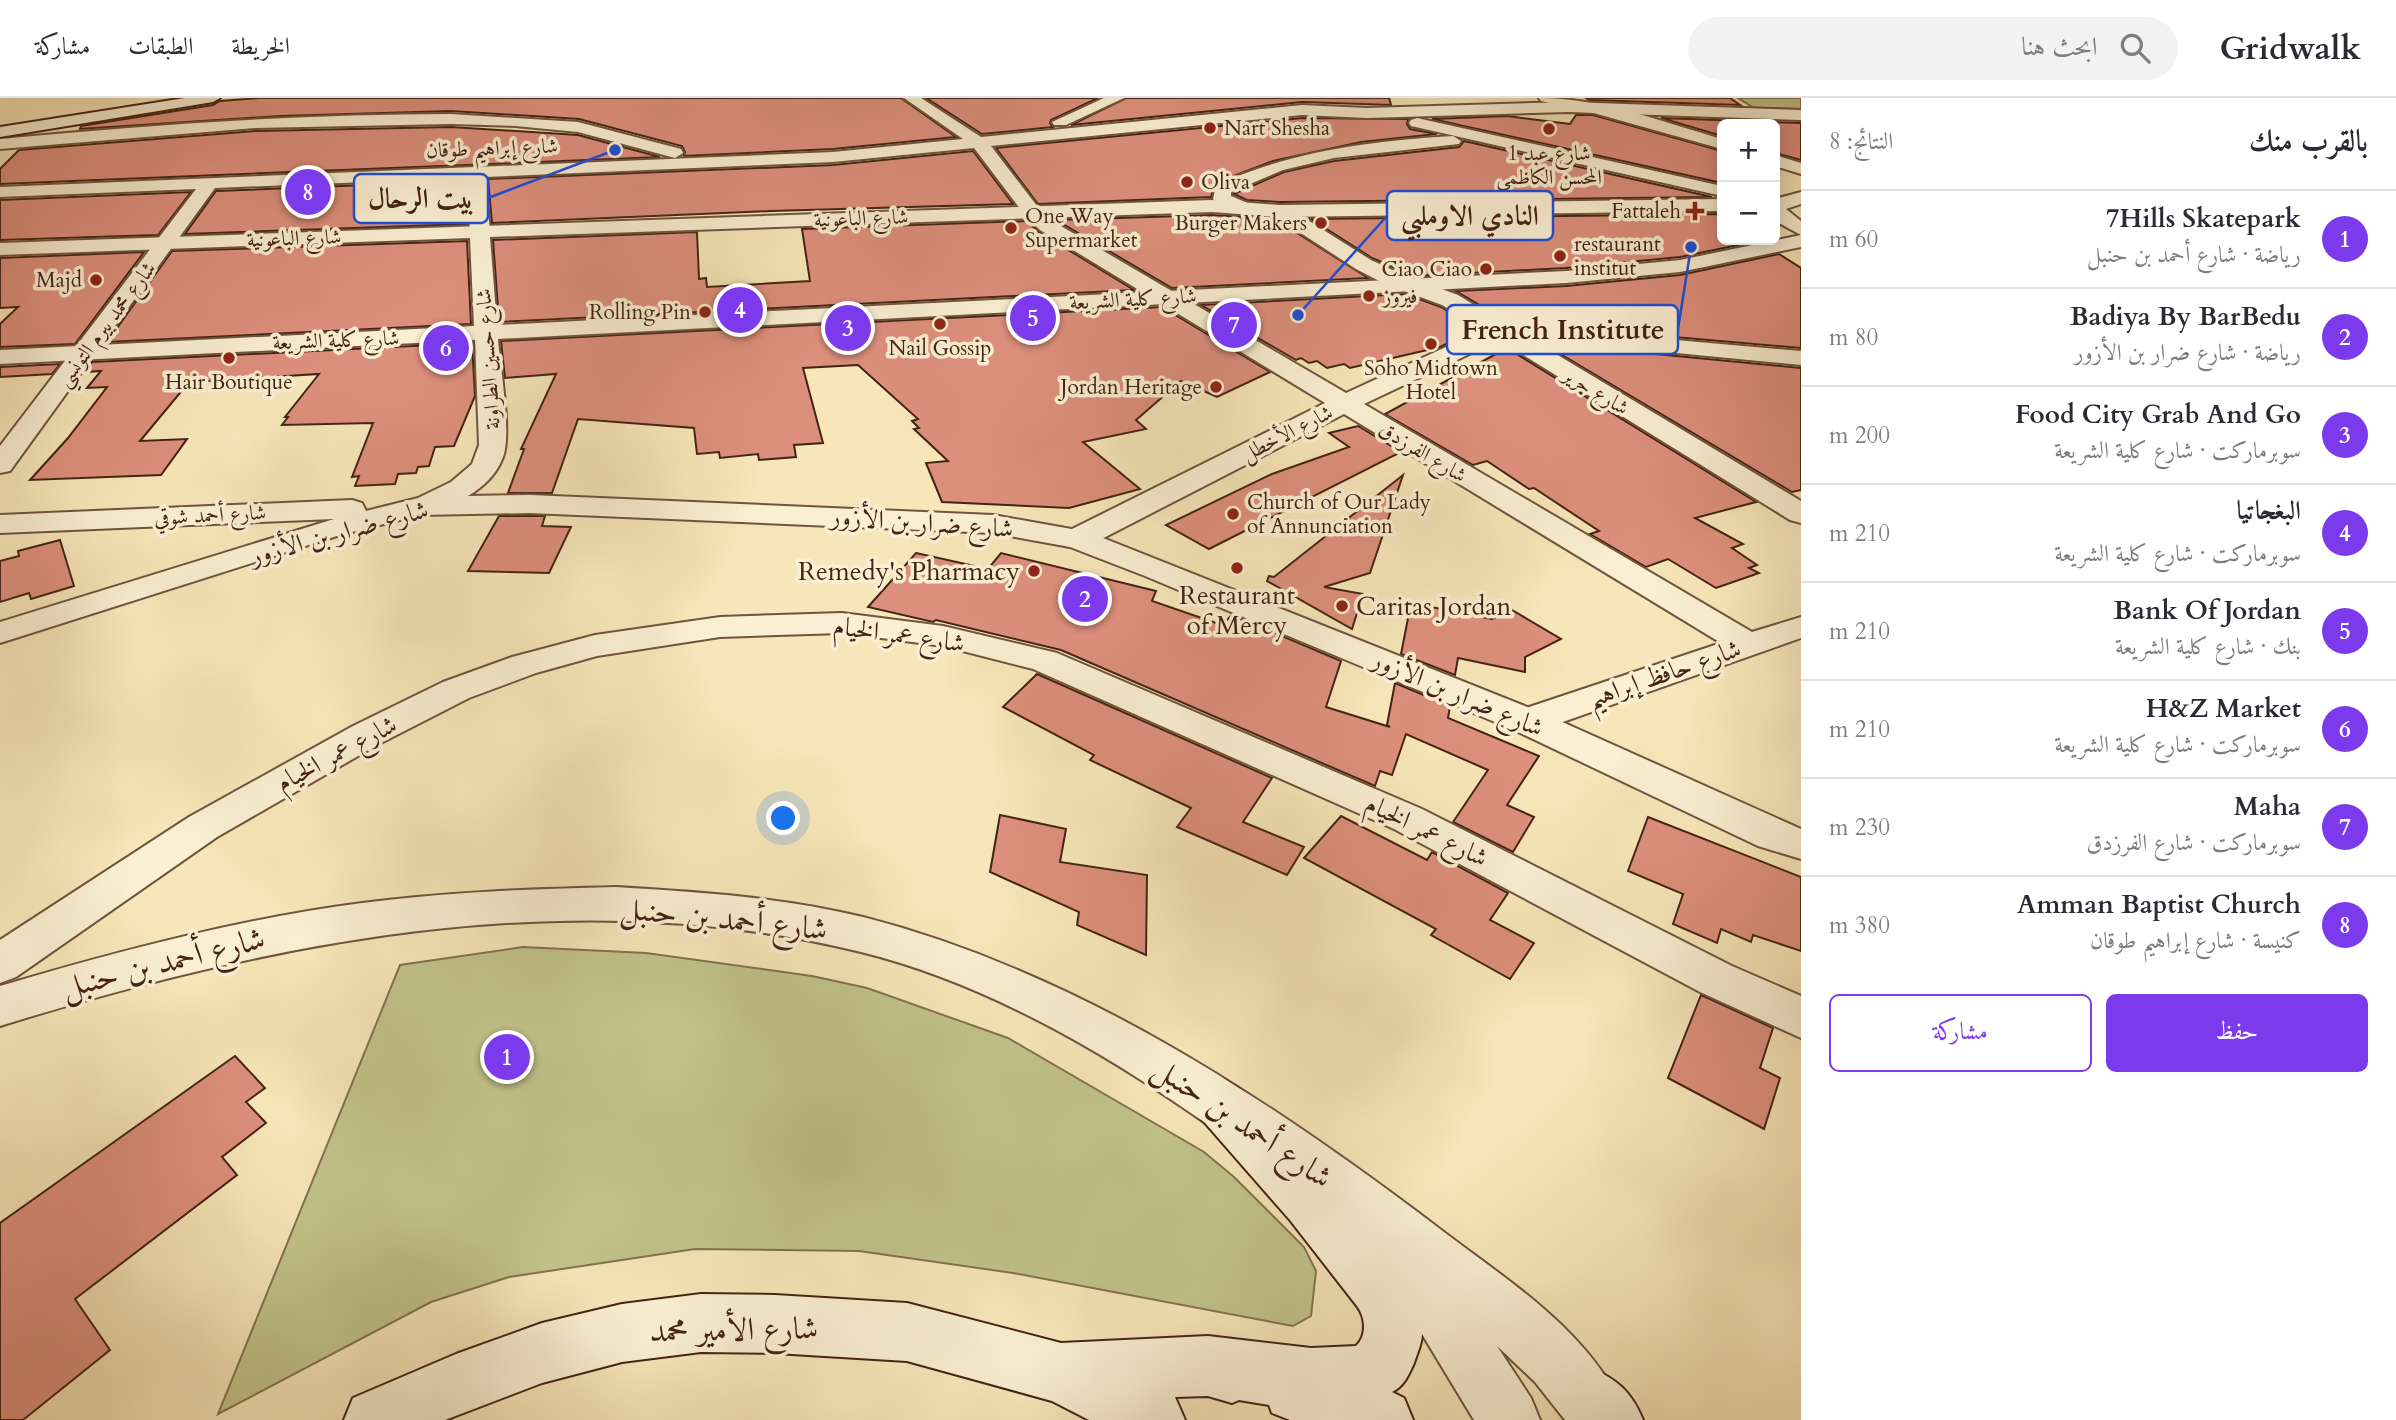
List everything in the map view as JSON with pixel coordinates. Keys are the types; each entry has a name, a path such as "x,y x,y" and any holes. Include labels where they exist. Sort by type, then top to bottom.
{"street":[{"path":"11,114 144,98"},
{"path":"1,136 160,98"},
{"path":"1,136 213,98"},
{"name":"شارع الفرزدق","path":"911,98 978,143 989,154 1030,212 1047,226 1747,644"},
{"name":"شارع إبراهيم طوقان","path":"1027,137 1117,98"},
{"path":"1546,98 1593,108 1717,143"},
{"path":"1367,113 1458,108 1593,108 1801,115"},
{"name":"شارع إبراهيم طوقان","path":"0,192 833,157 1277,111 1367,113"},
{"path":"1367,113 1717,190"},
{"path":"1,136 245,122 438,119 512,121 580,127 678,154 733,160"},
{"path":"1244,208 1222,199 1222,190 1285,163 1374,146 1484,140"},
{"path":"1780,162 1801,169"},
{"name":"شارع حسين الطراونة","path":"419,506 469,483 487,466 493,445 476,172"},
{"name":"شارع محمد بيرم التونسي","path":"0,465 211,182"},
{"path":"1780,204 1801,198"},
{"name":"شارع الباعونية","path":"0,249 1212,206 1280,211 1717,205"},
{"name":"شارع جرير","path":"1280,211 1340,251 1396,280 1419,286 1450,300 1801,513"},
{"path":"1780,216 1801,229"},
{"name":"شارع كلية الشريعة","path":"0,357 1419,286 1653,270 1801,241"},
{"path":"1499,332 1530,332 1801,358"},
{"name":"شارع الأخطل","path":"1077,539 1343,404 1499,332"},
{"name":"شارع ضرار بن الأزور","path":"0,633 291,526 419,506 530,504 993,524 1077,539 1156,569 1527,721 1773,835 1801,844"},
{"name":"شارع أحمد شوقي","path":"0,524 291,526"},
{"name":"شارع عمر الخيام","path":"0,964 204,827 366,735 456,690 546,659 621,642 720,627 842,623 943,636 1045,661 1408,819 1716,979 1801,1018"},
{"name":"شارع حافظ إبراهيم","path":"1527,721 1801,627"},
{"name":"شارع أحمد بن حنبل","path":"0,1006 131,966 263,936 436,911 562,904 670,907 823,925 899,945 973,970 1058,1007 1148,1057 1217,1100 1383,1219 1543,1346 1600,1413"},
{"path":"1208,1366 1334,1380 1365,1374 1380,1366 1390,1351 1394,1334 1390,1308 1338,1233 1217,1100"},
{"name":"شارع أحمد بن حنبل","path":"1383,1219 1509,1420"},
{"name":"شارع الأمير محمد","path":"375,1420 456,1384 542,1353 622,1333 701,1323 775,1324 907,1332 1061,1373 1154,1420"},
{"name":"شارع الأمير محمد","path":"1061,1373 1208,1366 1361,1410 1382,1420"}],"green space":[{"path":"1738,98 1801,98 1801,109 1754,108"},
{"path":"523,947 646,953 812,976 867,988 1008,1038 1204,1152 1234,1177 1304,1247 1316,1271 1311,1316 1293,1326 1013,1273 859,1251 695,1249 509,1277 431,1302 218,1414 400,965"}],"building":[{"path":"259,98 901,98 956,137 833,149 684,156 682,146 579,119 451,111 281,116 80,129 81,126 213,105 220,101"},
{"path":"926,98 1098,98 1051,120 1053,127 982,134"},
{"path":"1126,98 1389,98 1391,105 1302,102 1071,125"},
{"path":"1586,98 1730,98 1740,105 1589,100"},
{"path":"1576,115 1593,115 1717,150 1717,182 1432,119 1507,116 1570,124"},
{"path":"1302,118 1408,119 1410,129 1437,134 1361,142 1273,161 1215,183 1211,197 1038,204 996,148"},
{"path":"1661,118 1717,120 1717,135"},
{"path":"1780,122 1801,123 1801,160 1780,154"},
{"path":"451,127 578,135 660,157 0,184 0,169 19,150 255,131"},
{"path":"1464,141 1712,197 1280,202 1247,200 1234,194 1284,172 1334,161 1459,147"},
{"path":"973,151 1013,204 492,223 488,179 833,165"},
{"path":"465,181 467,224 185,234 216,191"},
{"path":"191,192 158,235 0,240 0,200"},
{"path":"1717,214 1717,245 1738,245 1680,257 1566,268 1414,276 1372,258 1311,219"},
{"path":"1212,215 1275,219 1368,278 1172,288 1056,220"},
{"path":"1027,221 1039,232 1134,290 499,322 493,240 697,232 699,279 706,278 707,287 810,281 802,229"},
{"path":"467,241 471,324 107,342 172,251"},
{"path":"144,252 75,344 0,347 0,324 18,307 0,308 0,258"},
{"path":"1779,254 1801,268 1801,348 1548,326 1547,322 1535,325 1508,322 1456,291 1566,286 1680,275"},
{"path":"1405,294 1441,307 1477,330 1440,347 1350,368 1344,364 1327,368 1317,361 1309,363 1301,358 1296,360 1201,305"},
{"path":"1162,307 1270,372 1217,397 1181,381 1136,420 1146,429 1083,442 1140,489 1069,508 942,502 926,463 948,461 914,429 919,428 912,421 918,419 858,365 803,368 823,443 794,445 796,457 759,460 758,454 720,458 719,452 697,454 694,428 578,419 552,493 508,493 524,449 521,449 556,374 505,378 501,341"},
{"path":"472,343 475,396 454,446 435,447 429,466 418,467 416,473 398,474 395,484 355,486 359,476 352,477 373,423 282,425 288,417 285,417 319,374 189,382 140,441 187,439 161,475 30,480 68,438 107,387 87,388 101,371 85,372 92,362"},
{"path":"1542,343 1801,368 1801,490 1792,492"},
{"path":"1507,348 1756,502 1695,518 1743,544 1732,548 1757,565 1749,568 1759,573 1716,588 1668,559 1646,567 1590,534 1599,531 1534,488 1529,489 1487,461 1473,465 1385,414"},
{"path":"60,364 52,374 0,377 0,367"},
{"path":"1358,426 1401,452 1209,549 1166,525 1272,474 1349,447 1329,433"},
{"path":"1403,475 1370,573 1324,587 1363,594 1352,629 1267,581 1269,576 1274,577"},
{"path":"499,516 545,516 542,526 571,527 549,573 468,571"},
{"path":"60,540 74,586 31,599 29,593 0,602 0,561 19,556 18,551"},
{"path":"916,553 988,569 1001,553 1156,591 1152,601 1222,625 1232,615 1341,661 1326,707 1390,727 1387,725 1395,683 1450,706 1448,718 1539,756 1507,805 1534,817 1513,852 1453,822 1488,770 1406,734 1392,775 1380,771 1375,786 1061,650 868,607"},
{"path":"1411,603 1492,619 1512,610 1561,639 1525,657 1525,672 1458,658 1455,675 1401,654"},
{"path":"1037,674 1272,778 1243,822 1304,847 1287,875 1177,827 1191,808 1090,760 1094,755 1003,707"},
{"path":"1000,815 1066,829 1060,862 1147,875 1146,955 1077,925 1079,912 990,872"},
{"path":"1341,816 1427,860 1432,852 1508,893 1490,920 1534,943 1510,979 1431,935 1436,929 1304,858"},
{"path":"1648,817 1801,877 1801,951 1753,935 1751,942 1721,929 1717,943 1673,924 1683,894 1628,871"},
{"path":"1701,995 1773,1028 1760,1068 1780,1078 1764,1129 1668,1078"},
{"path":"235,1056 265,1088 246,1102 266,1123 222,1157 237,1175 75,1299 110,1350 23,1420 0,1420 0,1223"}],"place":[{"name":"Nart Shesha","path":"1210,128"},
{"name":"1 شارع عبد المحسن الكاظمي","path":"1549,129"},
{"name":"بيت الرحال","path":"615,150"},
{"name":"Oliva","path":"1187,182"},
{"name":"Amman Baptist Church","path":"308,192"},
{"name":"Fattaleh","path":"1695,211"},
{"name":"Burger Makers","path":"1321,223"},
{"name":"One Way Supermarket","path":"1011,228"},
{"name":"French Institute","path":"1691,247"},
{"name":"restaurant institut","path":"1560,256"},
{"name":"Ciao Ciao","path":"1486,269"},
{"name":"Majd","path":"96,280"},
{"name":"فيروز","path":"1369,296"},
{"name":"البغجاتيا","path":"740,310"},
{"name":"Rolling Pin","path":"705,312"},
{"name":"النادي الاوملبي","path":"1298,315"},
{"name":"Bank Of Jordan","path":"1033,318"},
{"name":"Nail Gossip","path":"940,324"},
{"name":"Maha","path":"1234,325"},
{"name":"Food City Grab And Go","path":"848,328"},
{"name":"Soho Midtown Hotel","path":"1431,344"},
{"name":"H&Z Market","path":"446,348"},
{"name":"Hair Boutique","path":"229,358"},
{"name":"Jordan Heritage","path":"1216,387"},
{"name":"Church of Our Lady of Annunciation","path":"1233,514"},
{"name":"Restaurant of Mercy","path":"1237,568"},
{"name":"Remedy's Pharmacy","path":"1034,571"},
{"name":"Badiya By BarBedu","path":"1085,599"},
{"name":"Caritas Jordan","path":"1342,606"},
{"name":"7Hills Skatepark","path":"507,1057"}]}
